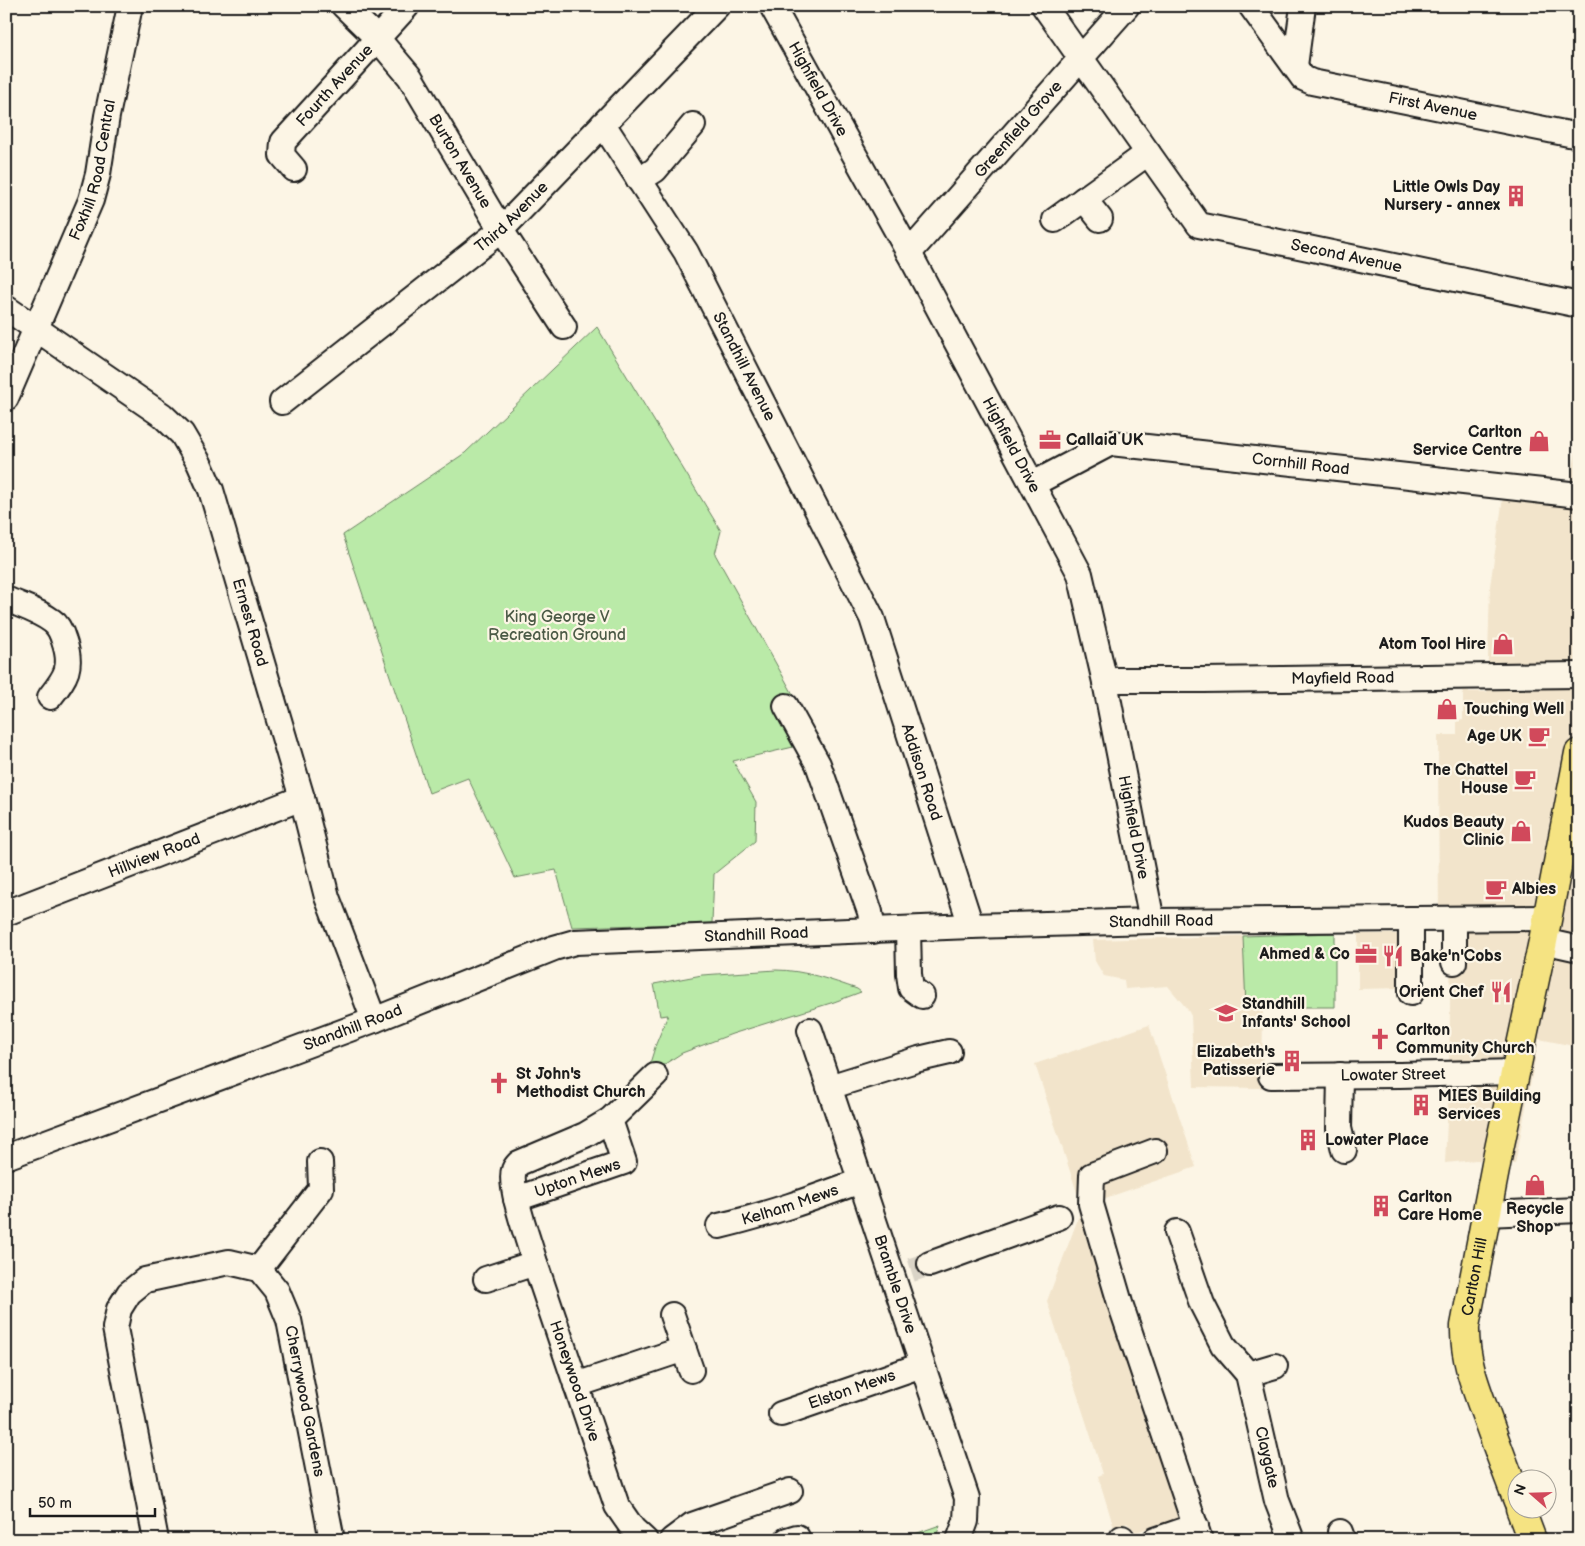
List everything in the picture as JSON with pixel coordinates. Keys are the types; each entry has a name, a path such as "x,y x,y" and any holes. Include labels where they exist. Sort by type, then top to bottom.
{"main road":[{"name":"Carlton Hill","path":"1508,1474 1468,1361 1465,1326 1579,753"},
{"path":"1524,1518 1532,1540"}],"street":[{"name":"Foxhill Road Central","path":"6,398 91,200 98,174 107,116 130,6"},
{"name":"Burton Avenue","path":"344,6 377,38 410,77 501,230 564,327"},
{"name":"Fourth Avenue","path":"294,169 282,155 283,142 407,6"},
{"name":"Third Avenue","path":"282,402 501,230 718,6"},
{"name":"Highfield Drive","path":"772,6 909,253 1080,574 1105,682 1152,921"},
{"name":"Second Avenue","path":"1044,6 1199,224 1579,305"},
{"name":"Greenfield Grove","path":"909,253 1127,6"},
{"name":"First Avenue","path":"1251,6 1302,78 1312,82 1579,136"},
{"path":"1295,66 1303,6"},
{"name":"Standhill Avenue","path":"603,124 686,252 872,618"},
{"path":"639,180 655,170 693,125"},
{"path":"1055,220 1148,153"},
{"path":"1084,199 1100,219"},
{"name":"Ernest Road","path":"6,308 162,415 182,434 200,463 211,490 302,798 327,897 374,1020"},
{"name":"Cornhill Road","path":"1033,484 1112,443 1579,495"},
{"path":"6,599 40,613 55,622 62,634 68,653 68,668 64,680 50,697"},
{"name":"Addison Road","path":"872,618 971,926"},
{"name":"Mayfield Road","path":"1105,682 1116,680 1579,675"},
{"path":"786,706 818,764 870,912 873,931"},
{"name":"Hillview Road","path":"6,913 302,798"},
{"path":"1411,919 1411,993"},
{"path":"1454,919 1454,962"},
{"name":"Standhill Road","path":"6,1157 374,1020 554,948 575,942 971,926 1152,921 1454,919 1545,930 1579,949"},
{"path":"908,929 911,988 922,996"},
{"name":"Bramble Drive","path":"810,1030 860,1181 911,1270 922,1365 971,1497 966,1521 959,1540"},
{"path":"829,1087 949,1052"},
{"name":"Lowater Street","path":"1271,1076 1515,1072"},
{"path":"1340,1075 1339,1128 1344,1150"},
{"name":"Honeywood Drive","path":"645,1540 633,1529 617,1506 535,1263 516,1199 513,1178 514,1170 519,1163 585,1135 610,1120 655,1076"},
{"name":"Upton Mews","path":"516,1199 624,1162 610,1120"},
{"path":"1155,1150 1092,1175 1092,1204 1120,1303 1198,1533 1155,1540"},
{"path":"156,1540 116,1328 119,1310 129,1293 145,1280 229,1262 259,1269 321,1190 320,1162"},
{"name":"Kelham Mews","path":"719,1226 796,1204 860,1181"},
{"path":"1486,1214 1579,1210"},
{"path":"911,1270 1059,1217"},
{"name":"Claygate","path":"1183,1245 1202,1304 1223,1345 1248,1374 1277,1501 1292,1540"},
{"path":"486,1279 535,1263"},
{"name":"Cherrywood Gardens","path":"259,1269 276,1291 289,1320 332,1540"},
{"path":"576,1385 687,1359 672,1315"},
{"name":"Elston Mews","path":"781,1414 922,1365"},
{"path":"1248,1374 1274,1366"},
{"path":"676,1539 692,1526 790,1491"}],"shaded area":[{"path":"1579,437 1579,1047 1539,1039 1515,1164 1476,1160 1445,1163 1449,1080 1451,933 1439,933 1438,735 1457,735 1457,721 1463,720 1463,692 1487,692 1490,586 1503,498 1566,505"},
{"name":"Standhill Infants' School","path":"1335,933 1335,1007 1263,1008 1262,1088 1194,1087 1191,1016 1188,1010 1168,986 1125,989 1124,980 1104,976 1095,961 1093,940"},
{"path":"1358,934 1401,934 1401,988 1358,989"},
{"path":"1149,1025 1196,1167 1097,1201 1200,1511 1136,1532 1127,1523 1114,1528 1098,1476 1103,1474 1047,1301 1082,1208 1035,1064"}],"green space":[{"name":"King George V Recreation Ground","path":"597,327 721,531 715,554 819,741 733,761 756,802 755,841 714,874 712,923 572,927 556,870 515,878 468,778 429,793 343,535 465,453"},
{"path":"1335,933 1335,1007 1246,1007 1243,936"},
{"path":"776,970 817,976 861,992 732,1034 682,1053 646,1076 668,1015 660,1016 654,984 702,975"},
{"path":"940,1525 935,1540 913,1540 912,1535"}],"tunnel":[{"path":"911,1270 930,1264"}],"place":[{"name":"Little Owls Day Nursery - annex","path":"1516,196"},
{"name":"Callaid UK","path":"1050,440"},
{"name":"Carlton Service Centre","path":"1539,441"},
{"name":"Atom Tool Hire","path":"1503,644"},
{"name":"Touching Well","path":"1447,709"},
{"name":"Age UK","path":"1539,736"},
{"name":"The Chattel House","path":"1525,779"},
{"name":"Kudos Beauty Clinic","path":"1521,831"},
{"name":"Albies","path":"1496,889"},
{"name":"Ahmed & Co","path":"1366,954"},
{"name":"Bake'n'Cobs","path":"1393,956"},
{"name":"Orient Chef","path":"1501,992"},
{"name":"Standhill Infants' School","path":"1226,1013"},
{"name":"Carlton Community Church","path":"1380,1039"},
{"name":"Elizabeth's Patisserie","path":"1292,1061"},
{"name":"St John's Methodist Church","path":"499,1083"},
{"name":"MIES Building Services","path":"1421,1105"},
{"name":"Lowater Place","path":"1308,1140"},
{"name":"Recycle Shop","path":"1535,1185"},
{"name":"Carlton Care Home","path":"1381,1206"}]}
